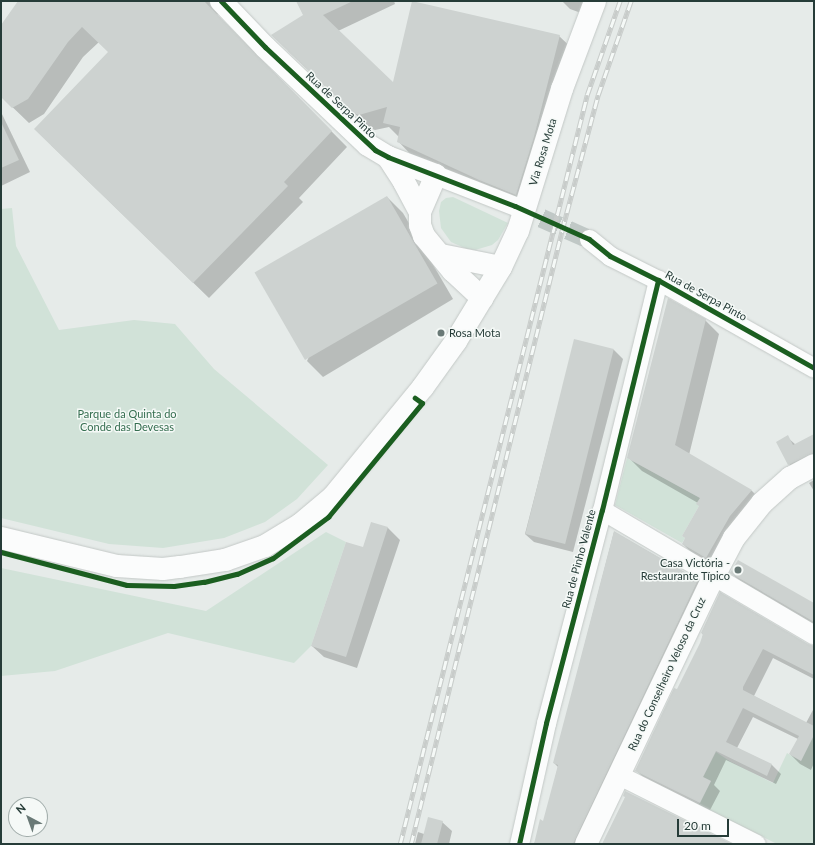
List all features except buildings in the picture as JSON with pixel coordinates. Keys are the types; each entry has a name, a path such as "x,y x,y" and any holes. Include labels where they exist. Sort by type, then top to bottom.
{"main road":[{"name":"Rua de Serpa Pinto","path":"220,1 265,47 368,145 388,157 436,175"},
{"name":"Via Rosa Mota","path":"1,538 104,564 163,569 211,563 265,546 289,532 333,497 352,476 423,387 456,342 501,267 518,231 562,89 595,1"},
{"path":"388,157 404,182 420,212"},
{"path":"436,175 420,212 420,224 424,236 453,271 482,298"},
{"path":"441,255 501,267"},
{"name":"Rua do Conselheiro Veloso da Cruz","path":"586,844 714,576 734,538 762,502 790,478 814,465"}],"street":[{"name":"Rua de Serpa Pinto","path":"436,175 515,206"},
{"name":"Rua de Serpa Pinto","path":"590,239 610,256 658,280 814,368"},
{"name":"Rua de Pinho Valente","path":"519,844 546,723 602,510 658,280"},
{"path":"602,510 814,635"},
{"path":"619,774 756,844"}],"green space":[{"path":"453,197 508,223 498,240 492,245 475,250 467,249 451,242 441,228 439,211 441,202 446,198"},
{"name":"Parque da Quinta do Conde das Devesas","path":"12,208 16,246 59,330 134,320 175,324 214,369 328,465 297,499 265,522 224,538 163,548 109,544 1,518 1,209"},
{"path":"627,458 700,498 699,506 682,536 685,538 682,543 615,505"},
{"path":"326,532 346,542 311,646 294,663 168,633 55,671 1,676 1,568 206,611"},
{"path":"814,735 814,844 777,844 698,805 711,781 703,777 716,752 731,762 773,783 787,753 801,761"}],"tunnel":[{"path":"515,206 589,239"}],"railway":[{"path":"400,844 587,95 620,1"},
{"path":"411,844 562,230 598,95 631,1"}],"cycle path":[{"path":"221,1 265,47 375,150 388,157 515,206 589,239 610,256 658,280 814,368"},
{"path":"519,844 546,723 602,510 658,280"},
{"path":"1,552 127,585 174,586 204,582 237,574 273,558 328,517 422,403 415,398"}],"place":[{"name":"Rosa Mota","path":"441,333"},
{"name":"Casa Victória - Restaurante Típico","path":"738,570"}]}
